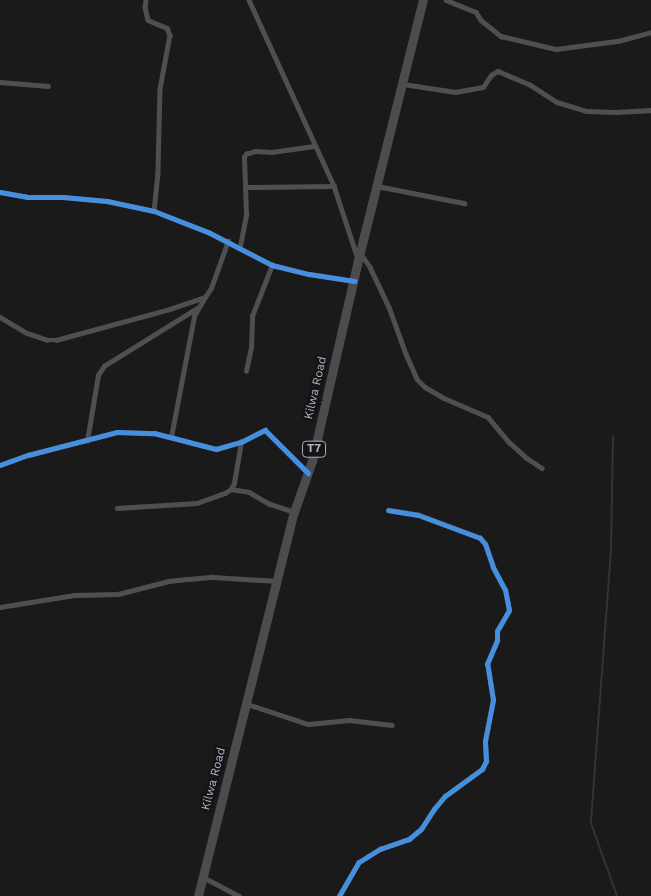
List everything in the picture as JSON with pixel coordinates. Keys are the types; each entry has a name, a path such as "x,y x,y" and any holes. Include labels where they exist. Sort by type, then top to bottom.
{"highway":[{"name":"Kilwa Road","path":"198,896 201,877 247,704 294,512 308,473 376,186 423,0"}],"street":[{"path":"146,0 144,7 148,20 167,28 170,35 160,90 158,173 154,211"},
{"path":"249,0 314,146 334,186 359,256 370,267 389,307 406,354 418,379 425,387 444,398 488,417 510,442 527,458 542,468"},
{"path":"446,0 476,12 481,20 501,36 556,49 618,42 651,32"},
{"path":"403,84 455,92 482,87 491,75 498,71 529,84 557,102 586,111 651,110"},
{"path":"0,82 48,86"},
{"path":"240,246 246,214 244,158 250,152 272,152 314,146"},
{"path":"246,187 334,186"},
{"path":"376,186 464,203"},
{"path":"0,192 27,197 63,197 107,201 154,211 240,246 272,265 309,274 354,281"},
{"path":"87,441 98,375 104,366 197,308 211,288 228,241"},
{"path":"246,371 251,348 252,316 272,265"},
{"path":"0,317 27,333 47,340 56,340 170,309 205,297"},
{"path":"170,437 197,308"},
{"path":"0,466 28,455 117,432 147,432 216,450 241,442 262,430 268,431 308,473"},
{"path":"231,489 241,442"},
{"path":"117,508 196,503 231,489 248,492 270,504 294,512"},
{"path":"339,896 358,862 380,849 409,839 421,829 445,796 482,769 486,761 485,741 493,700 487,662 498,640 497,631 508,610 506,590 493,567 485,544 480,538 418,515 388,510"},
{"path":"0,608 74,595 118,594 169,581 189,579 213,577 277,581"},
{"path":"247,704 308,724 349,720 392,725"},
{"path":"201,877 239,896"}],"waterway":[{"path":"613,436 611,549 591,823 617,896"}],"cycle path":[{"path":"0,192 27,197 63,197 107,201 154,211 208,232 272,265 309,274 354,281"},
{"path":"0,465 28,455 117,432 154,433 216,449 241,442 265,430 308,473"},
{"path":"339,896 359,862 380,849 409,839 421,829 445,796 482,769 486,761 485,741 493,700 487,664 497,640 497,631 509,610 505,590 493,567 485,544 480,538 418,515 388,510"}]}
